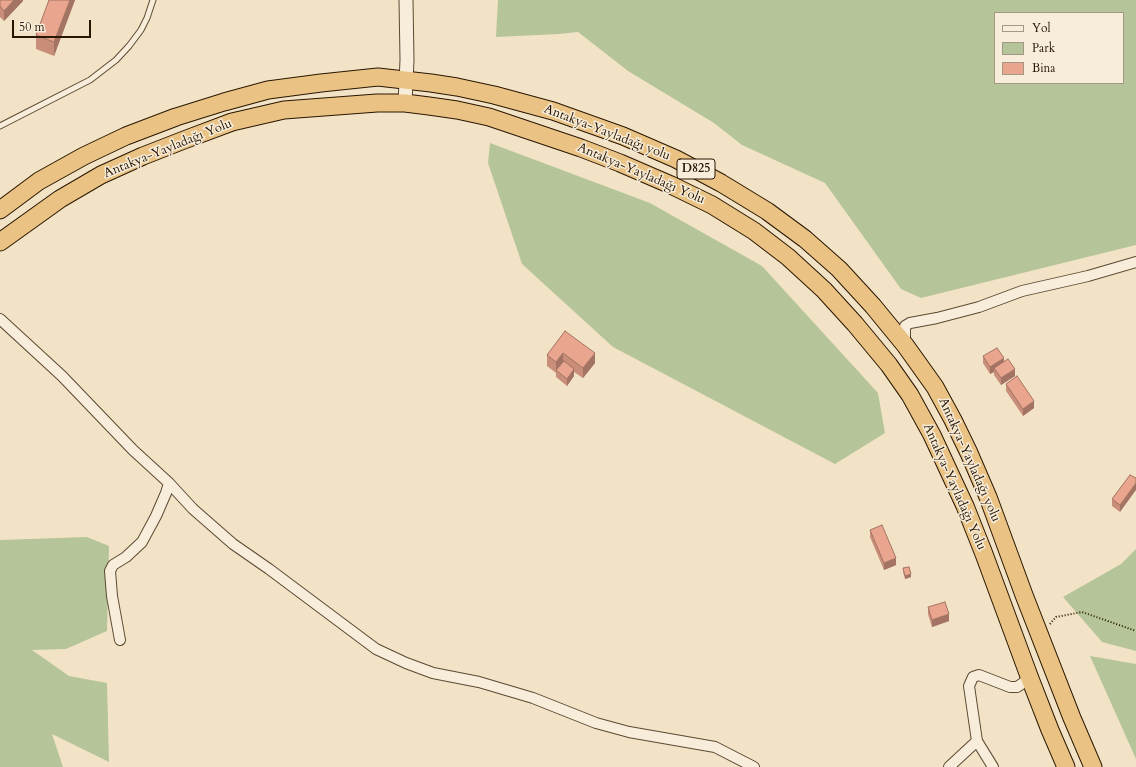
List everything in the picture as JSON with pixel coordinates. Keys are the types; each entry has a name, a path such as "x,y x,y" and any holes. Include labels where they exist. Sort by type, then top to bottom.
{"highway":[{"name":"Antakya-Yayladağı yolu","path":"0,210 40,181 84,156 126,136 176,117 268,90 378,77 458,87 553,111 623,136 683,162 767,211 805,239 839,269 873,306 905,345 935,387 969,453 991,505 1024,595 1072,718 1093,767"},
{"name":"Antakya-Yayladağı Yolu","path":"0,242 60,199 101,176 143,156 232,122 284,110 377,103 405,103 489,116 620,163 712,205 754,231 788,257 824,290 889,365 910,395 932,435 965,506 1028,676 1066,767"}],"street":[{"path":"405,103 407,60 406,0"},
{"path":"905,345 905,326 910,323 937,318 979,307 1022,291 1088,276 1136,262"},
{"path":"0,319 62,376 133,450 169,483 193,509 233,544 269,568 376,649 406,663 433,673 478,682 526,696 596,723 629,732 715,747 754,767"},
{"path":"120,640 112,596 110,571 113,565 126,557 142,542 156,516 169,483"},
{"path":"993,767 977,741 969,686 973,677 979,675 1010,687 1017,687 1023,683 1028,676"},
{"path":"949,767 977,741"}],"lane":[{"path":"0,126 90,80 116,60 141,30 147,18 152,0"}],"path":[{"path":"1056,617 1082,612 1136,631"}],"green space":[{"path":"498,0 1136,0 1136,245 921,298 901,289 825,183 742,145 714,123 628,71 578,32 496,37"},
{"path":"490,143 650,203 762,266 878,393 885,433 835,464 613,347 522,264 488,163"},
{"path":"87,537 109,546 107,631 66,649 32,650 69,676 107,683 109,762 52,734 63,767 0,767 0,540"},
{"path":"1136,549 1136,651 1102,642 1063,597 1121,564"},
{"path":"1090,656 1136,664 1136,759"}],"building":[{"path":"0,0 14,0 4,11 0,6"},
{"path":"49,0 70,0 54,42 36,35"},
{"path":"565,331 595,353 583,368 563,353 556,362 547,355"},
{"path":"997,348 1004,358 990,367 983,356"},
{"path":"1008,359 1015,369 1001,378 994,368"},
{"path":"564,361 574,369 567,379 556,370"},
{"path":"1017,376 1034,401 1023,409 1006,384"},
{"path":"1130,475 1136,478 1136,483 1120,505 1112,499"},
{"path":"882,525 896,558 884,563 870,530"},
{"path":"909,567 911,574 905,576 903,568"},
{"path":"945,602 949,614 932,620 928,607"}]}
